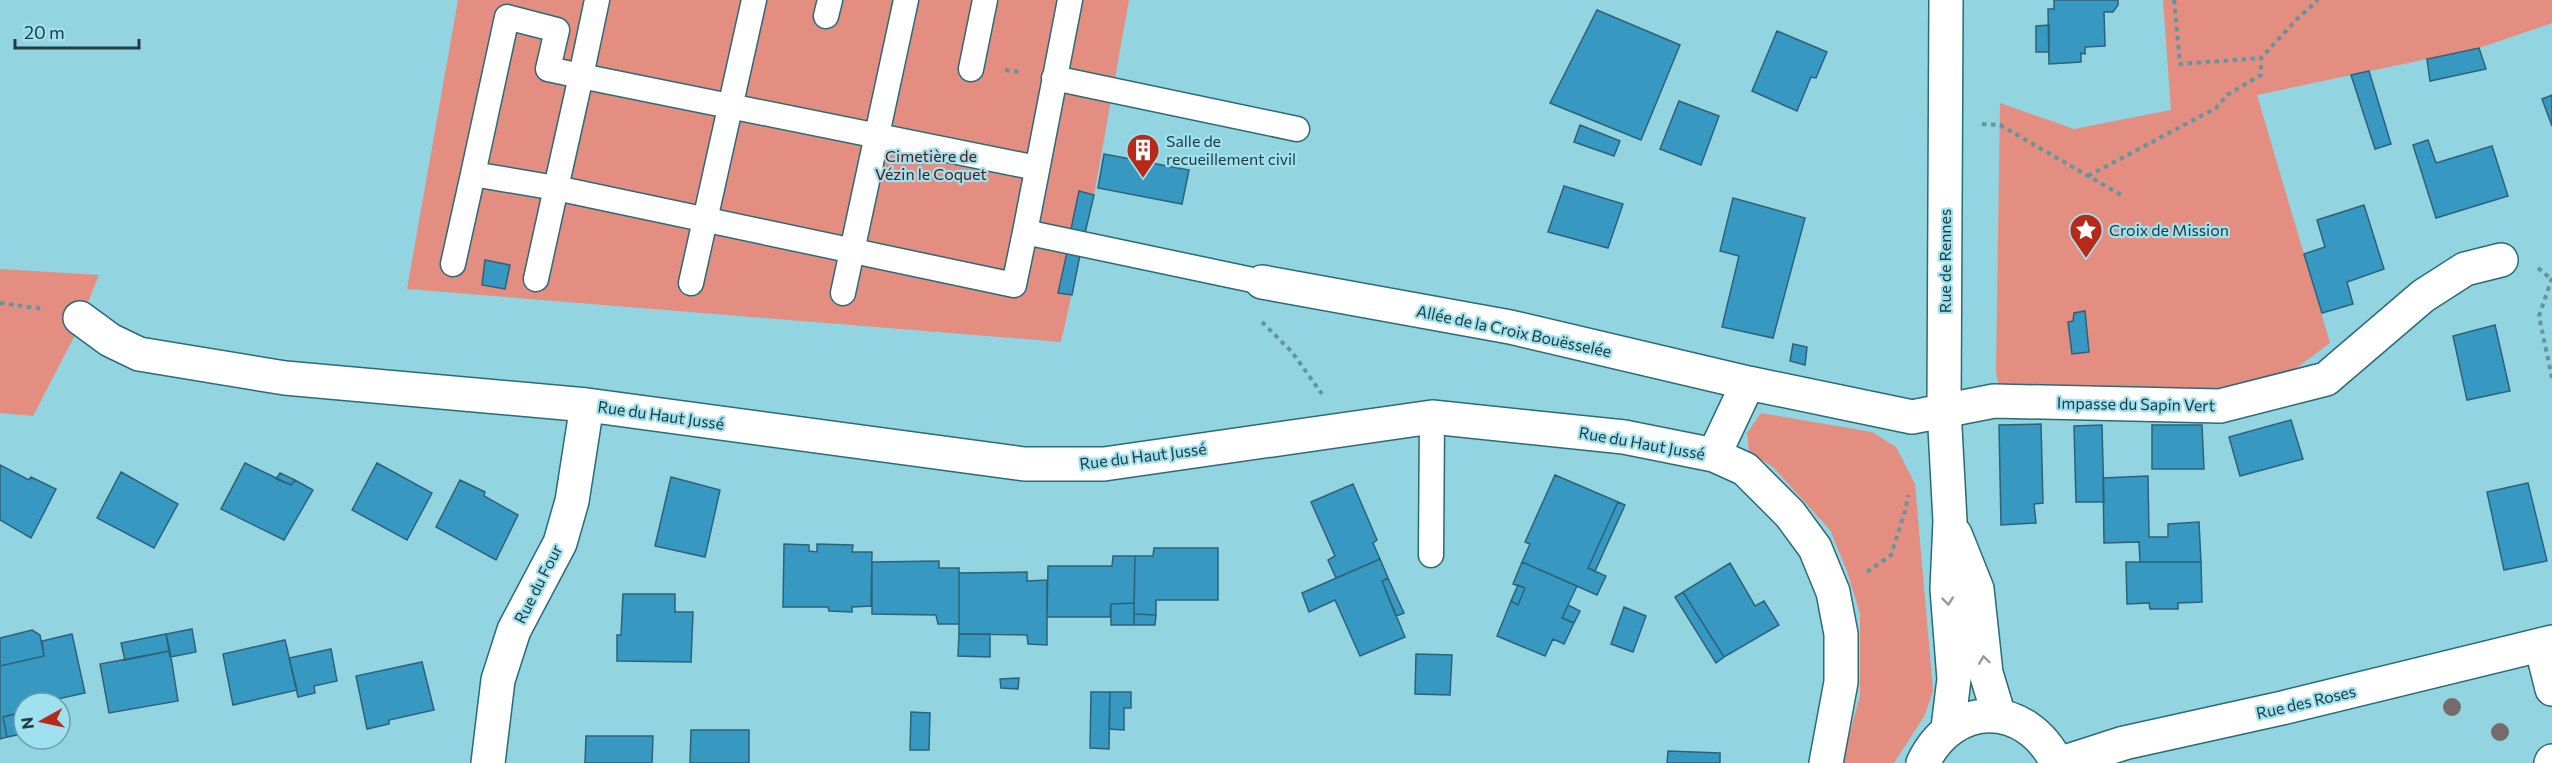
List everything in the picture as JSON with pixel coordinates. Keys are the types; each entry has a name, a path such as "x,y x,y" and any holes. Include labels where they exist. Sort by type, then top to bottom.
{"street":[{"name":"Rue de Rennes","path":"1946,0 1944,409 1950,521 1947,589 1954,679 1948,728"},
{"name":"Impasse du Sapin Vert","path":"1944,409 1994,401 2220,406 2326,379 2423,296 2465,269 2501,260"},
{"name":"Allée de la Croix Bouësselée","path":"1262,282 1510,327 1748,383 1912,417 1944,409"},
{"name":"Rue du Haut Jussé","path":"80,318 110,340 139,354 285,378 587,405 1024,464 1104,464 1431,417 1624,437 1714,455 1745,469 1790,514 1815,548 1833,592 1841,634 1841,682 1826,763"},
{"path":"1714,455 1748,383"},
{"name":"Rue du Four","path":"488,763 498,680 514,630 560,543 572,501 587,405"},
{"name":"Rue de Rennes","path":"1950,521 1977,589 1986,673 1999,716"},
{"path":"2546,644 2552,689"},
{"name":"Rue des Roses","path":"2061,763 2124,743 2282,708 2546,644"},
{"path":"1923,763 1935,741 1948,728 1976,717 1999,716 2018,721 2035,732 2049,746 2057,763"}],"lane":[{"path":"536,279 597,0"},
{"path":"691,284 754,0"},
{"path":"843,293 906,0"},
{"path":"972,69 985,0"},
{"path":"473,174 556,188 1014,285 1070,0"},
{"path":"453,264 507,17 557,30 548,69 1037,168"},
{"path":"1054,78 1297,129"},
{"name":"Allée de la Croix Bouësselée","path":"1025,232 1262,282"},
{"path":"1431,417 1431,555"}],"path":[{"path":"2174,0 2180,64 2261,58"},
{"path":"2088,176 2216,108 2227,95 2261,75 2261,58 2318,0"},
{"path":"1945,121 2000,125 2121,195"},
{"path":"2552,278 2539,316 2552,378"},
{"path":"1262,282 1261,321 1292,351 1317,383 1341,429"},
{"path":"1833,592 1891,555 1906,508 1908,488"}],"green space":[{"name":"Cimetière de Vézin le Coquet","path":"458,0 1129,0 1094,195 1061,342 407,289"},
{"path":"2163,0 2552,0 2552,23 2479,48 2257,95 2330,343 2279,381 2229,390 2004,390 1998,382 1996,372 2000,103 2074,129 2171,110"},
{"path":"0,269 99,275 74,337 33,416 0,413"},
{"path":"1761,413 1872,432 1896,447 1915,484 1933,690 1925,715 1894,763 1844,763 1846,746 1860,696 1860,614 1847,571 1830,530 1773,467 1749,452 1747,433"}],"building":[{"path":"2054,0 2118,0 2118,5 2113,12 2104,12 2105,46 2085,47 2085,54 2081,53 2081,62 2049,64 2048,9 2054,9"},
{"path":"1597,10 1680,45 1641,140 1550,103"},
{"path":"2049,25 2049,52 2036,52 2036,26"},
{"path":"1777,31 1827,52 1816,78 1811,77 1797,111 1752,91"},
{"path":"2479,48 2486,69 2430,81 2427,59"},
{"path":"2369,71 2391,144 2375,149 2351,75"},
{"path":"2552,95 2552,126 2542,99"},
{"path":"1679,101 1719,116 1701,165 1660,149"},
{"path":"1580,125 1620,141 1614,156 1574,142"},
{"path":"2428,140 2436,163 2492,146 2508,196 2436,218 2413,145"},
{"name":"Salle de recueillement civil","path":"1104,154 1189,170 1182,204 1098,188"},
{"path":"1564,186 1623,204 1608,248 1548,232"},
{"path":"1079,191 1094,195 1084,237 1070,234"},
{"path":"1733,198 1805,218 1773,338 1722,327 1739,256 1720,251"},
{"path":"2364,205 2384,269 2347,282 2353,304 2322,313 2304,254 2325,247 2317,220"},
{"path":"1067,252 1080,255 1072,295 1058,293"},
{"path":"485,260 510,265 505,289 482,285"},
{"path":"2085,311 2089,352 2072,354 2068,322 2073,321 2074,313"},
{"path":"2495,325 2510,391 2467,400 2453,336"},
{"path":"1793,344 1807,347 1805,365 1790,361"},
{"path":"2291,420 2303,459 2240,476 2229,437"},
{"path":"2041,424 2043,503 2034,504 2036,523 2001,525 1999,425"},
{"path":"2102,425 2104,502 2076,502 2074,426"},
{"path":"2152,425 2202,425 2204,469 2152,469"},
{"path":"245,463 291,485 295,480 313,490 284,540 221,509"},
{"path":"377,463 432,493 407,540 352,510"},
{"path":"0,465 29,480 31,477 56,489 31,538 0,520"},
{"path":"121,472 178,504 154,548 97,518"},
{"path":"280,473 295,480 291,485 276,479"},
{"path":"1555,475 1618,502 1588,568 1606,576 1597,595 1522,562 1530,544 1525,542"},
{"path":"2148,476 2149,537 2168,537 2168,524 2199,522 2201,562 2140,562 2139,542 2104,543 2103,478"},
{"path":"671,477 720,490 705,557 655,546"},
{"path":"460,480 485,492 484,496 518,515 496,560 436,527"},
{"path":"2528,483 2547,561 2504,570 2487,492"},
{"path":"1353,484 1377,540 1373,543 1380,559 1336,578 1328,560 1335,556 1311,502"},
{"path":"1618,502 1625,505 1595,571 1588,568"},
{"path":"784,544 809,545 809,551 817,552 817,544 853,545 852,552 872,552 871,606 852,607 852,612 829,611 828,607 783,607"},
{"path":"1154,548 1218,548 1218,600 1156,600 1156,615 1134,614 1135,556 1153,556"},
{"path":"1113,556 1135,556 1134,603 1111,604 1110,617 1047,617 1048,566 1112,566"},
{"path":"1380,559 1388,578 1382,581 1405,637 1360,656 1335,600 1309,612 1302,593"},
{"path":"939,561 939,568 959,568 959,624 938,624 936,615 872,614 872,562"},
{"path":"1522,562 1577,586 1562,618 1574,623 1564,644 1553,639 1545,656 1497,636 1511,601 1518,605 1525,588 1513,584"},
{"path":"2126,562 2201,562 2202,602 2178,603 2178,609 2150,609 2149,603 2127,604"},
{"path":"1730,563 1755,606 1764,601 1779,625 1724,657 1683,592"},
{"path":"1027,572 1027,581 1047,580 1047,645 1028,644 1027,635 959,634 959,573"},
{"path":"1388,578 1404,613 1396,616 1382,581"},
{"path":"1518,585 1525,588 1518,605 1511,601"},
{"path":"1683,592 1724,657 1716,663 1675,597"},
{"path":"623,594 675,594 675,612 693,612 691,662 617,661 617,635 621,635"},
{"path":"1134,603 1134,625 1111,625 1111,604"},
{"path":"1568,605 1580,611 1574,623 1562,618"},
{"path":"1624,607 1646,616 1633,652 1611,644"},
{"path":"1134,614 1156,615 1155,625 1134,625"},
{"path":"192,629 196,652 170,657 166,634"},
{"path":"32,630 40,635 44,656 0,666 0,638"},
{"path":"72,634 85,693 72,696 72,691 12,691 12,715 3,717 7,737 0,739 0,666 44,656 42,641"},
{"path":"166,634 170,651 125,660 121,643"},
{"path":"959,634 990,634 990,657 958,656"},
{"path":"285,640 297,690 233,705 223,654"},
{"path":"331,649 337,681 314,686 315,693 298,697 289,658"},
{"path":"170,651 178,701 109,713 100,664"},
{"path":"1416,654 1452,655 1450,695 1415,694"},
{"path":"422,662 434,710 389,720 389,724 367,729 356,676"},
{"path":"1019,678 1018,689 1001,688 1000,679"},
{"path":"1091,692 1110,692 1109,749 1090,748"},
{"path":"1110,692 1131,692 1131,708 1124,708 1124,730 1109,729"},
{"path":"911,712 930,713 929,750 910,750"},
{"path":"12,714 12,736 7,737 3,717"},
{"path":"691,730 749,730 749,763 690,763"},
{"path":"586,736 653,736 652,763 585,763"},
{"path":"1668,751 1720,753 1720,763 1667,763"}],"place":[{"name":"Salle de recueillement civil","path":"1143,179"},
{"name":"Croix de Mission","path":"2086,259"}]}
